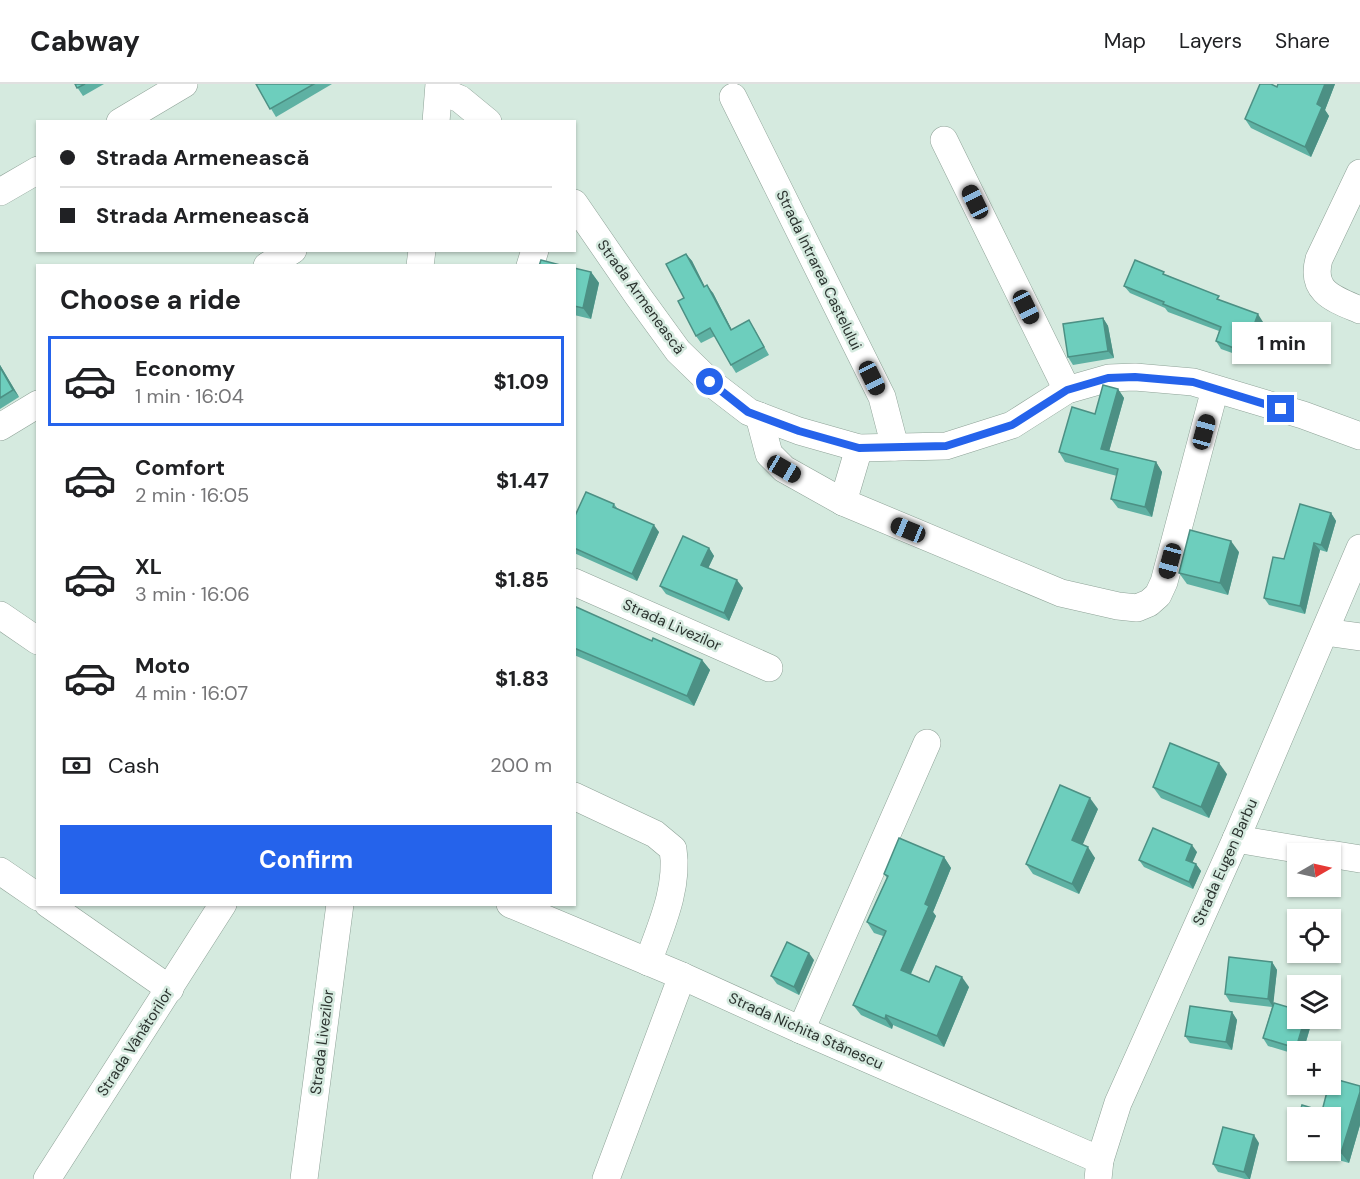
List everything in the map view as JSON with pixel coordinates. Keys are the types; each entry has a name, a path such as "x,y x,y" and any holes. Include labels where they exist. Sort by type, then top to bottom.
{"street":[{"path":"123,120 184,84"},
{"path":"436,120 439,87 460,99 486,120"},
{"name":"Strada Intrarea Castelului","path":"733,97 882,397 895,447"},
{"path":"944,140 1067,390"},
{"path":"0,192 36,171"},
{"path":"1360,173 1319,259 1316,271 1317,281 1323,290 1341,302 1360,310"},
{"name":"Strada Armenească","path":"576,206 678,351 710,382 748,412 799,431 859,448 946,446 1012,425 1067,390 1108,378 1135,377 1193,382 1303,415 1360,436"},
{"path":"270,264 290,252"},
{"path":"759,416 769,454 784,469 843,502 1061,593 1137,608 1149,603 1158,595 1164,582 1215,389"},
{"path":"0,427 36,405"},
{"path":"843,502 859,448"},
{"name":"Strada Eugen Barbu","path":"1099,1170 1118,1102 1236,839 1360,548"},
{"name":"Strada Livezilor","path":"576,583 769,668"},
{"path":"0,615 36,640"},
{"path":"1325,632 1360,637"},
{"path":"801,1030 927,743"},
{"path":"576,797 655,834 673,849 675,869 668,906 648,962"},
{"path":"1236,839 1287,848"},
{"path":"1341,856 1360,859"},
{"path":"0,871 36,896"},
{"path":"51,906 170,989"},
{"name":"Strada Vânătorilor","path":"46,1179 222,906"},
{"name":"Strada Livezilor","path":"304,1179 340,906"},
{"name":"Strada Nichita Stănescu","path":"515,906 682,976 1099,1170"},
{"path":"606,1179 682,976"}],"building":[{"path":"256,84 314,84 270,109"},
{"path":"1260,84 1271,84 1277,87 1278,84 1325,84 1317,104 1322,107 1305,147 1245,119"},
{"path":"686,254 704,287 707,285 731,330 749,320 764,347 731,365 710,328 696,336 678,301 684,298 666,264"},
{"path":"541,260 556,264 540,264"},
{"path":"1135,260 1164,272 1163,274 1219,296 1217,299 1258,314 1244,352 1216,341 1221,327 1124,286"},
{"path":"576,268 591,272 583,308 576,306"},
{"path":"1103,318 1108,351 1068,357 1063,324"},
{"path":"0,367 13,390 0,398"},
{"path":"1103,385 1118,389 1101,449 1156,462 1145,507 1111,499 1118,469 1059,452 1072,407 1095,414"},
{"path":"586,492 654,525 632,574 576,549 576,514"},
{"path":"1300,504 1331,513 1321,545 1314,543 1300,606 1264,598 1273,557 1284,559"},
{"path":"1190,530 1231,541 1220,583 1179,573"},
{"path":"683,536 709,548 701,565 737,580 724,613 660,586"},
{"path":"576,607 652,641 653,638 702,660 687,696 576,649"},
{"path":"1170,743 1219,763 1201,807 1153,787"},
{"path":"1060,785 1090,798 1072,840 1088,847 1072,884 1026,864"},
{"path":"1153,828 1192,845 1186,860 1196,864 1189,882 1139,860"},
{"path":"899,838 944,857 925,904 929,906 901,970 929,982 936,966 962,977 937,1036 886,1015 885,1019 853,1005 886,931 867,922 888,876 884,874"},
{"path":"787,942 809,953 794,987 771,976"},
{"path":"1229,957 1272,962 1268,999 1225,994"},
{"path":"1274,1003 1287,1007 1287,1029 1302,1029 1298,1041 1287,1041 1287,1045 1263,1038"},
{"path":"1190,1006 1232,1012 1226,1042 1185,1036"},
{"path":"1341,1081 1360,1086 1341,1153 1341,1107 1323,1107 1326,1095 1341,1095"},
{"path":"1223,1127 1254,1135 1244,1172 1213,1164"}],"route":[{"path":"710,382 748,412 799,431 859,448 946,446 1012,425 1067,390 1108,378 1135,377 1193,382 1281,409"}]}
